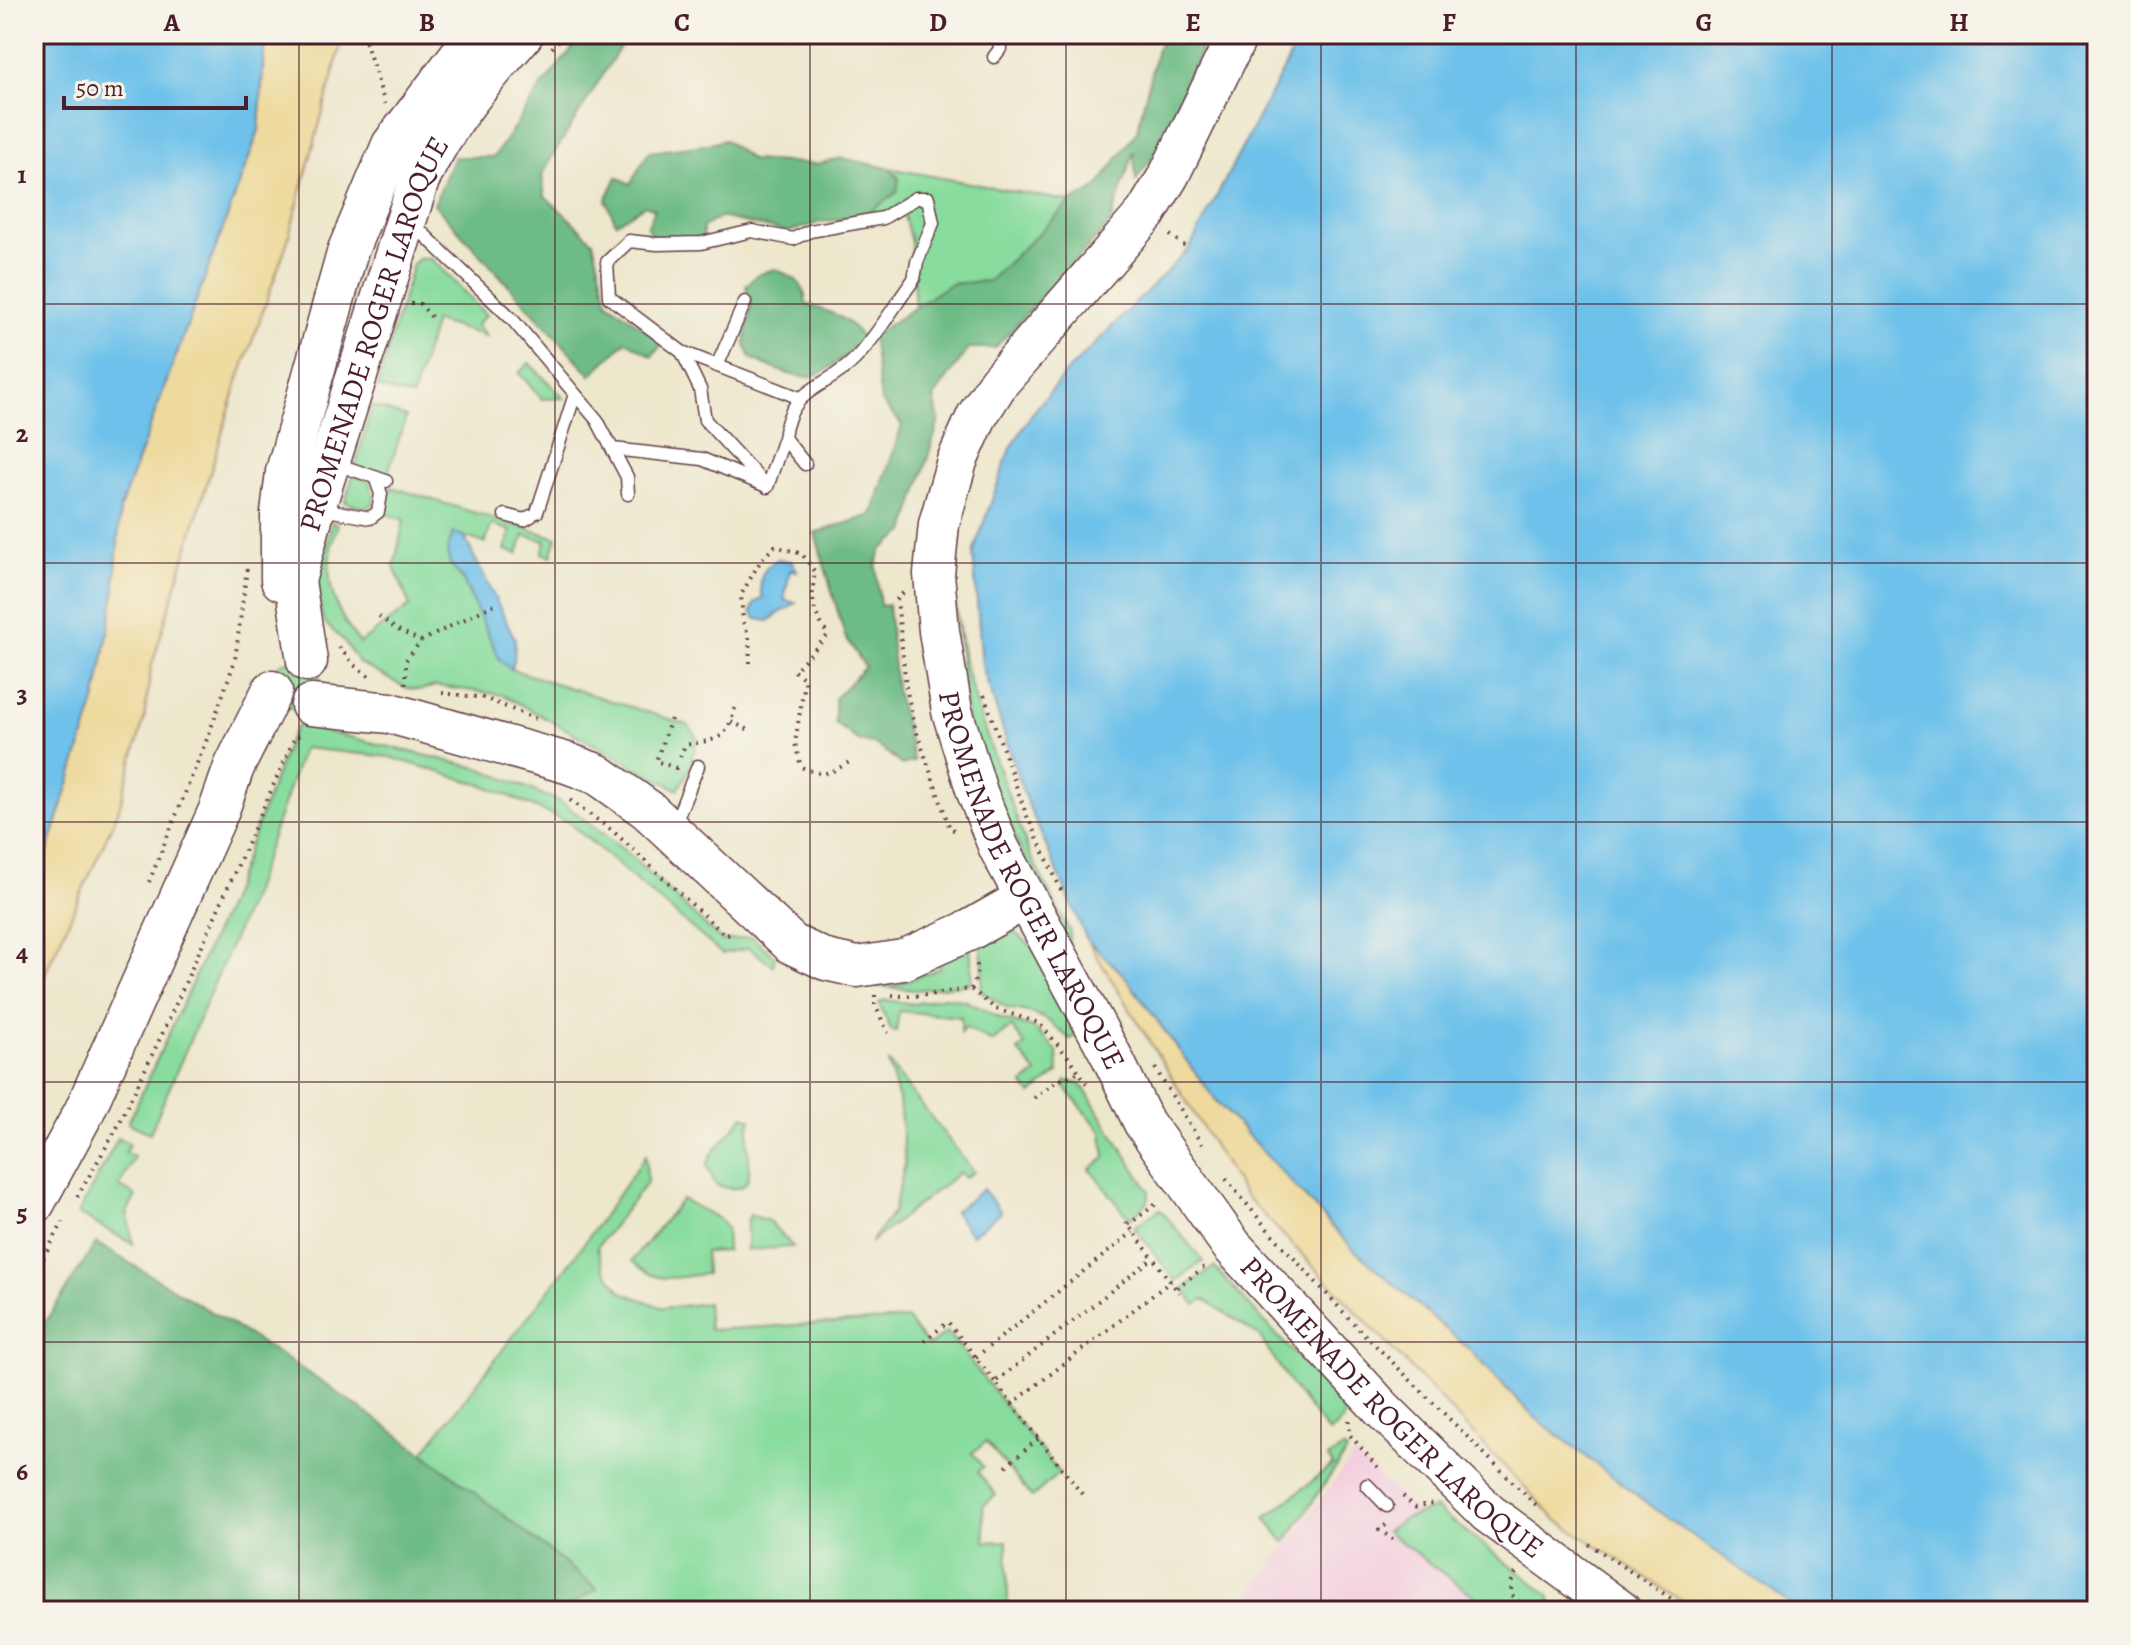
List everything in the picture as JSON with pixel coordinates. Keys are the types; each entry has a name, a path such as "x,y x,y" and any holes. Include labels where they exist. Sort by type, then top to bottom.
{"main road":[{"name":"PROMENADE ROGER LAROQUE","path":"304,685 295,581 330,462 391,205 392,145 476,34"},
{"name":"PROMENADE ROGER LAROQUE","path":"1238,34 1188,137 1146,213 998,383 977,416 957,461 939,524 934,574 939,631 952,711 977,792 999,848 1111,1055 1144,1123 1232,1246 1381,1408 1488,1513 1621,1611"},
{"name":"PROMENADE ROGER LAROQUE","path":"304,685 277,641 281,513 286,472 358,241 419,180 436,143 479,85 535,44"},
{"path":"57,1208 84,1112 219,810 304,685 391,695 597,774 635,799 792,944 816,957 857,967 903,960 970,930 1026,898"}],"lane":[{"path":"994,57 1000,49 999,34"},
{"path":"767,487 784,438 786,420 800,398 855,360 914,279 917,262 933,223 928,198 916,198 883,218 810,231 793,239 752,231 701,243 629,241 607,262 609,297 682,352 800,398"},
{"path":"391,205 512,319 597,420 627,477 628,494"},
{"path":"717,366 745,302"},
{"path":"682,352 700,389 705,420 767,487"},
{"path":"505,515 524,520 534,514 575,394"},
{"path":"784,438 805,464"},
{"path":"613,449 702,459 767,487"},
{"path":"315,508 370,518 378,512 380,479 330,462"},
{"path":"671,833 698,766"},
{"path":"1367,1485 1387,1506"}],"path":[{"path":"363,34 386,110 395,99"},
{"path":"535,44 564,34"},
{"path":"1161,230 1189,249"},
{"path":"430,315 435,321"},
{"path":"750,663 749,636 743,622 741,595 761,560 775,546 802,554 815,572 812,590 815,614 828,635 794,671 805,679 795,743 801,767 818,774 828,774 853,760"},
{"path":"145,892 209,734 235,660 249,559"},
{"path":"904,591 897,599 897,612 914,724 950,829 962,832"},
{"path":"34,1270 57,1208 117,1128 166,1026 295,737 304,685 354,665 391,695 406,660 421,641 497,603"},
{"path":"379,616 396,629 421,641"},
{"path":"980,681 1026,814 1067,904"},
{"path":"432,693 484,698 545,723"},
{"path":"671,719 656,761 676,768 685,745 706,743 723,735 735,708"},
{"path":"731,722 752,731"},
{"path":"566,797 614,832 725,935 739,933"},
{"path":"864,989 909,997 971,989 996,1009 1039,1023 1080,1072 1057,1081 1034,1098"},
{"path":"875,993 875,1005 888,1033"},
{"path":"1153,1064 1206,1152"},
{"path":"1219,1171 1357,1327 1548,1518"},
{"path":"1160,1201 1127,1224 1178,1291 1210,1262"},
{"path":"976,1357 1133,1232"},
{"path":"995,1382 1153,1258"},
{"path":"1012,1404 1171,1281"},
{"path":"924,1341 948,1322 1082,1494"},
{"path":"1006,1466 1039,1438"},
{"path":"1580,1539 1690,1611"},
{"path":"1519,1567 1512,1579 1511,1594 1529,1611"}],"shaded area":[{"path":"1354,1455 1430,1522 1541,1611 1237,1611"}],"green space":[{"path":"584,34 609,34 620,47 550,160 542,176 545,196 593,241 608,302 663,343 652,356 626,341 591,375 434,204 454,157 494,157 544,83"},
{"path":"1166,34 1208,34 1155,152 1136,181 1134,151 1110,223 995,348 969,348 934,397 939,421 905,532 881,550 876,567 880,606 888,605 896,690 914,761 902,765 877,745 859,741 835,723 835,698 865,667 845,636 815,533 872,515 902,425 881,401 872,336 950,284 989,281 1071,202 1097,188 1137,131 1157,49"},
{"path":"725,140 751,160 817,164 842,158 889,168 899,178 897,192 864,216 821,222 788,232 720,217 703,227 703,238 655,241 647,227 655,209 645,205 616,223 606,200 617,177 630,184 649,152"},
{"path":"889,168 1071,202 989,281 950,284 915,308 911,242 904,216 864,216 897,192 899,178"},
{"path":"420,258 432,259 486,315 476,325 486,336 435,321 412,397 377,387 413,264"},
{"path":"774,269 801,285 806,304 845,320 862,339 822,373 800,376 751,358 745,344 751,305 746,286 757,275"},
{"path":"529,363 564,398 542,399 519,373"},
{"path":"372,406 406,417 387,476 355,467"},
{"path":"353,475 368,480 374,504 363,508 345,502"},
{"path":"391,487 557,538 551,556 542,553 546,541 524,535 518,554 505,550 511,531 492,524 485,543 453,533 450,564 463,580 500,660 510,669 688,725 697,738 690,768 678,790 503,695 436,686 420,690 406,688 359,663 322,617 317,584 332,522 338,524 330,557 331,586 341,615 360,643 410,606 394,567 404,520 384,513"},
{"path":"955,603 964,661 980,717 1030,855 1070,932 1067,959 968,727"},
{"path":"294,659 317,670 321,682 319,695 298,710 286,707 273,673 281,663"},
{"path":"298,725 482,769 563,803 625,851 722,941 752,937 775,957 773,966 749,948 722,954 568,822 488,787 390,757 303,748 250,900 150,1133 128,1123 227,906 289,740"},
{"path":"1000,928 1018,935 1034,948 1076,1036 1070,1039 1046,1019 1007,1008 981,991 983,965 979,935"},
{"path":"970,943 972,976 969,984 915,990 866,985 888,974 894,986 940,968 936,956"},
{"path":"944,997 966,1001 1002,1019 1034,1028 1057,1051 1058,1073 1031,1094 1023,1084 1037,1073 1018,1051 1025,1045 1011,1027 992,1042 965,1027 961,1033 961,1017 899,1011 896,1031 891,1030 879,1003 885,1000 913,1004"},
{"path":"888,1062 974,1172 965,1178 960,1172 870,1243 893,1212 905,1164 899,1100"},
{"path":"1066,1081 1081,1084 1149,1191 1148,1202 1130,1219 1090,1169 1105,1158 1102,1132 1064,1086"},
{"path":"744,1116 751,1119 747,1180 738,1188 716,1185 707,1166 711,1155"},
{"path":"118,1138 130,1144 125,1152 134,1157 119,1186 136,1196 127,1212 133,1244 78,1214"},
{"path":"646,1155 647,1182 597,1247 604,1269 622,1292 663,1308 707,1303 709,1330 907,1319 928,1346 947,1332 1059,1473 1032,1497 986,1442 972,1453 983,1467 978,1472 996,1495 983,1506 985,1542 1007,1541 1008,1611 632,1611 626,1599 607,1611 561,1611 597,1589 423,1453 578,1252"},
{"path":"682,1199 719,1219 726,1228 727,1251 705,1252 706,1274 658,1277 632,1261"},
{"path":"1160,1209 1203,1261 1176,1281 1134,1227"},
{"path":"750,1215 769,1221 793,1247 747,1250"},
{"path":"96,1243 222,1318 345,1397 597,1589 561,1611 34,1611 34,1340"},
{"path":"1214,1267 1345,1409 1343,1420 1329,1433 1296,1392 1259,1336 1204,1299 1196,1305 1183,1289"},
{"path":"1343,1448 1347,1451 1285,1542 1265,1518 1333,1465 1328,1458"},
{"path":"1435,1508 1549,1595 1554,1611 1495,1611 1386,1531 1404,1519"}],"sand":[{"path":"265,34 344,34 287,243 237,384 151,668 144,719 118,812 34,998 34,886 96,698 114,599 120,508 259,130"},
{"path":"1087,940 1123,974 1217,1102 1280,1169 1471,1351 1532,1415 1656,1510 1804,1611 1698,1611 1555,1519 1243,1193"}],"water":[{"path":"34,34 265,34 259,130 120,508 114,599 96,698 34,886"},
{"path":"1302,34 2097,34 2097,1611 1804,1611 1794,1606 1656,1510 1532,1415 1471,1351 1352,1248 1217,1102 1123,974 1087,940 1024,795 982,665 973,553 1009,452 1031,415 1064,375 1189,249"},
{"path":"453,533 464,536 515,639 514,662 510,669 500,660 463,580 450,564 447,551"},
{"path":"778,559 792,562 797,571 790,570 784,600 796,603 769,621 757,619 751,612 755,603 763,598 762,575"},
{"path":"983,1189 1001,1212 972,1235 954,1212"}]}
